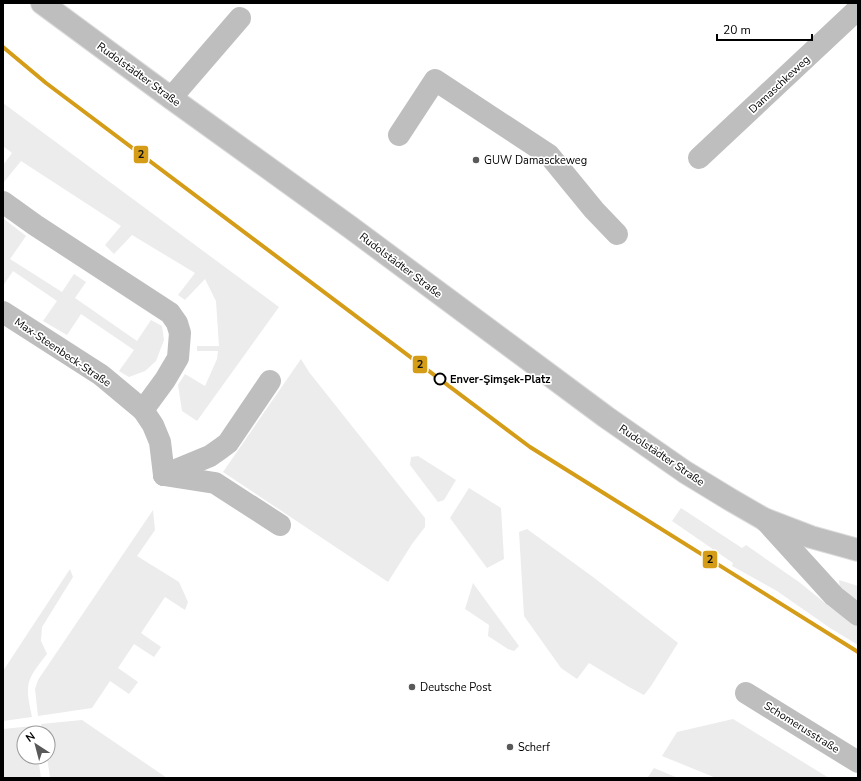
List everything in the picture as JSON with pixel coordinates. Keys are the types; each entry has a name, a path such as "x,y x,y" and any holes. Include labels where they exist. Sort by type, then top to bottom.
{"main road":[{"name":"Rudolstädter Straße","path":"42,3 170,98 350,227 606,417 685,472 764,519 811,537 858,550"},
{"name":"Damaschkeweg","path":"699,158 858,9"},
{"path":"170,98 240,18"},
{"path":"399,135 435,80 549,155 594,210 618,234"},
{"path":"3,202 35,225 170,313 177,323 180,333 178,358 165,380 143,410"},
{"name":"Max-Steenbeck-Straße","path":"3,312 101,375 143,410 153,425 160,442 164,475"},
{"path":"164,475 210,456 228,443 270,381"},
{"path":"164,475 215,483 280,525"},
{"name":"Rudolstädter Straße","path":"764,519 834,596 858,615"},
{"name":"Schomerusstraße","path":"746,693 858,762"}],"shaded area":[{"path":"3,103 279,307 197,421 182,411 178,385 185,374 205,386 217,359 218,351 197,351 197,346 219,346 216,301 205,279 185,300 178,295 195,273 132,235 114,254 105,245 121,226 21,161 4,182 3,165 12,153 3,146"},
{"path":"4,219 26,236 10,259 62,292 74,274 86,282 75,298 137,341 151,320 162,326 164,340 156,361 145,371 129,377 119,371 134,350 81,314 67,335 43,321 57,301 13,271 3,286"},
{"path":"301,359 309,372 425,518 425,527 412,544 388,582 223,472"},
{"path":"418,456 456,480 444,500 438,502 410,465 411,457"},
{"path":"469,488 501,508 504,559 487,568 450,518"},
{"path":"681,508 742,548 746,545 799,582 858,627 858,645 830,628 777,591 732,566 733,563 672,521"},
{"path":"153,510 155,530 137,556 179,582 188,602 185,610 165,597 141,633 161,647 154,657 134,644 118,668 138,682 129,694 110,681 92,708 38,716 35,689 38,680"},
{"path":"527,529 593,577 678,643 644,695 589,663 577,679 561,668 524,616 519,532"},
{"path":"70,569 73,577 42,627 41,641 47,654 34,671 28,686 29,704 32,717 3,721 3,671"},
{"path":"839,580 858,586 858,601 840,589"},
{"path":"473,583 519,646 514,651 508,649 488,636 489,625 465,609"},
{"path":"733,719 829,778 716,778 662,756 677,732"},
{"path":"82,720 167,778 50,778 48,765 56,765 56,725 41,724"},
{"path":"16,728 16,765 39,765 41,778 3,778 3,729"},
{"path":"654,768 678,778 648,777"}],"transit line":[{"name":"2","path":"3,47 46,83 530,447 858,652"}],"place":[{"name":"GUW Damasckeweg","path":"476,160"},
{"name":"Enver-Şimşek-Platz","path":"440,379"},
{"name":"Deutsche Post","path":"412,687"},
{"name":"Scherf","path":"510,747"}]}
